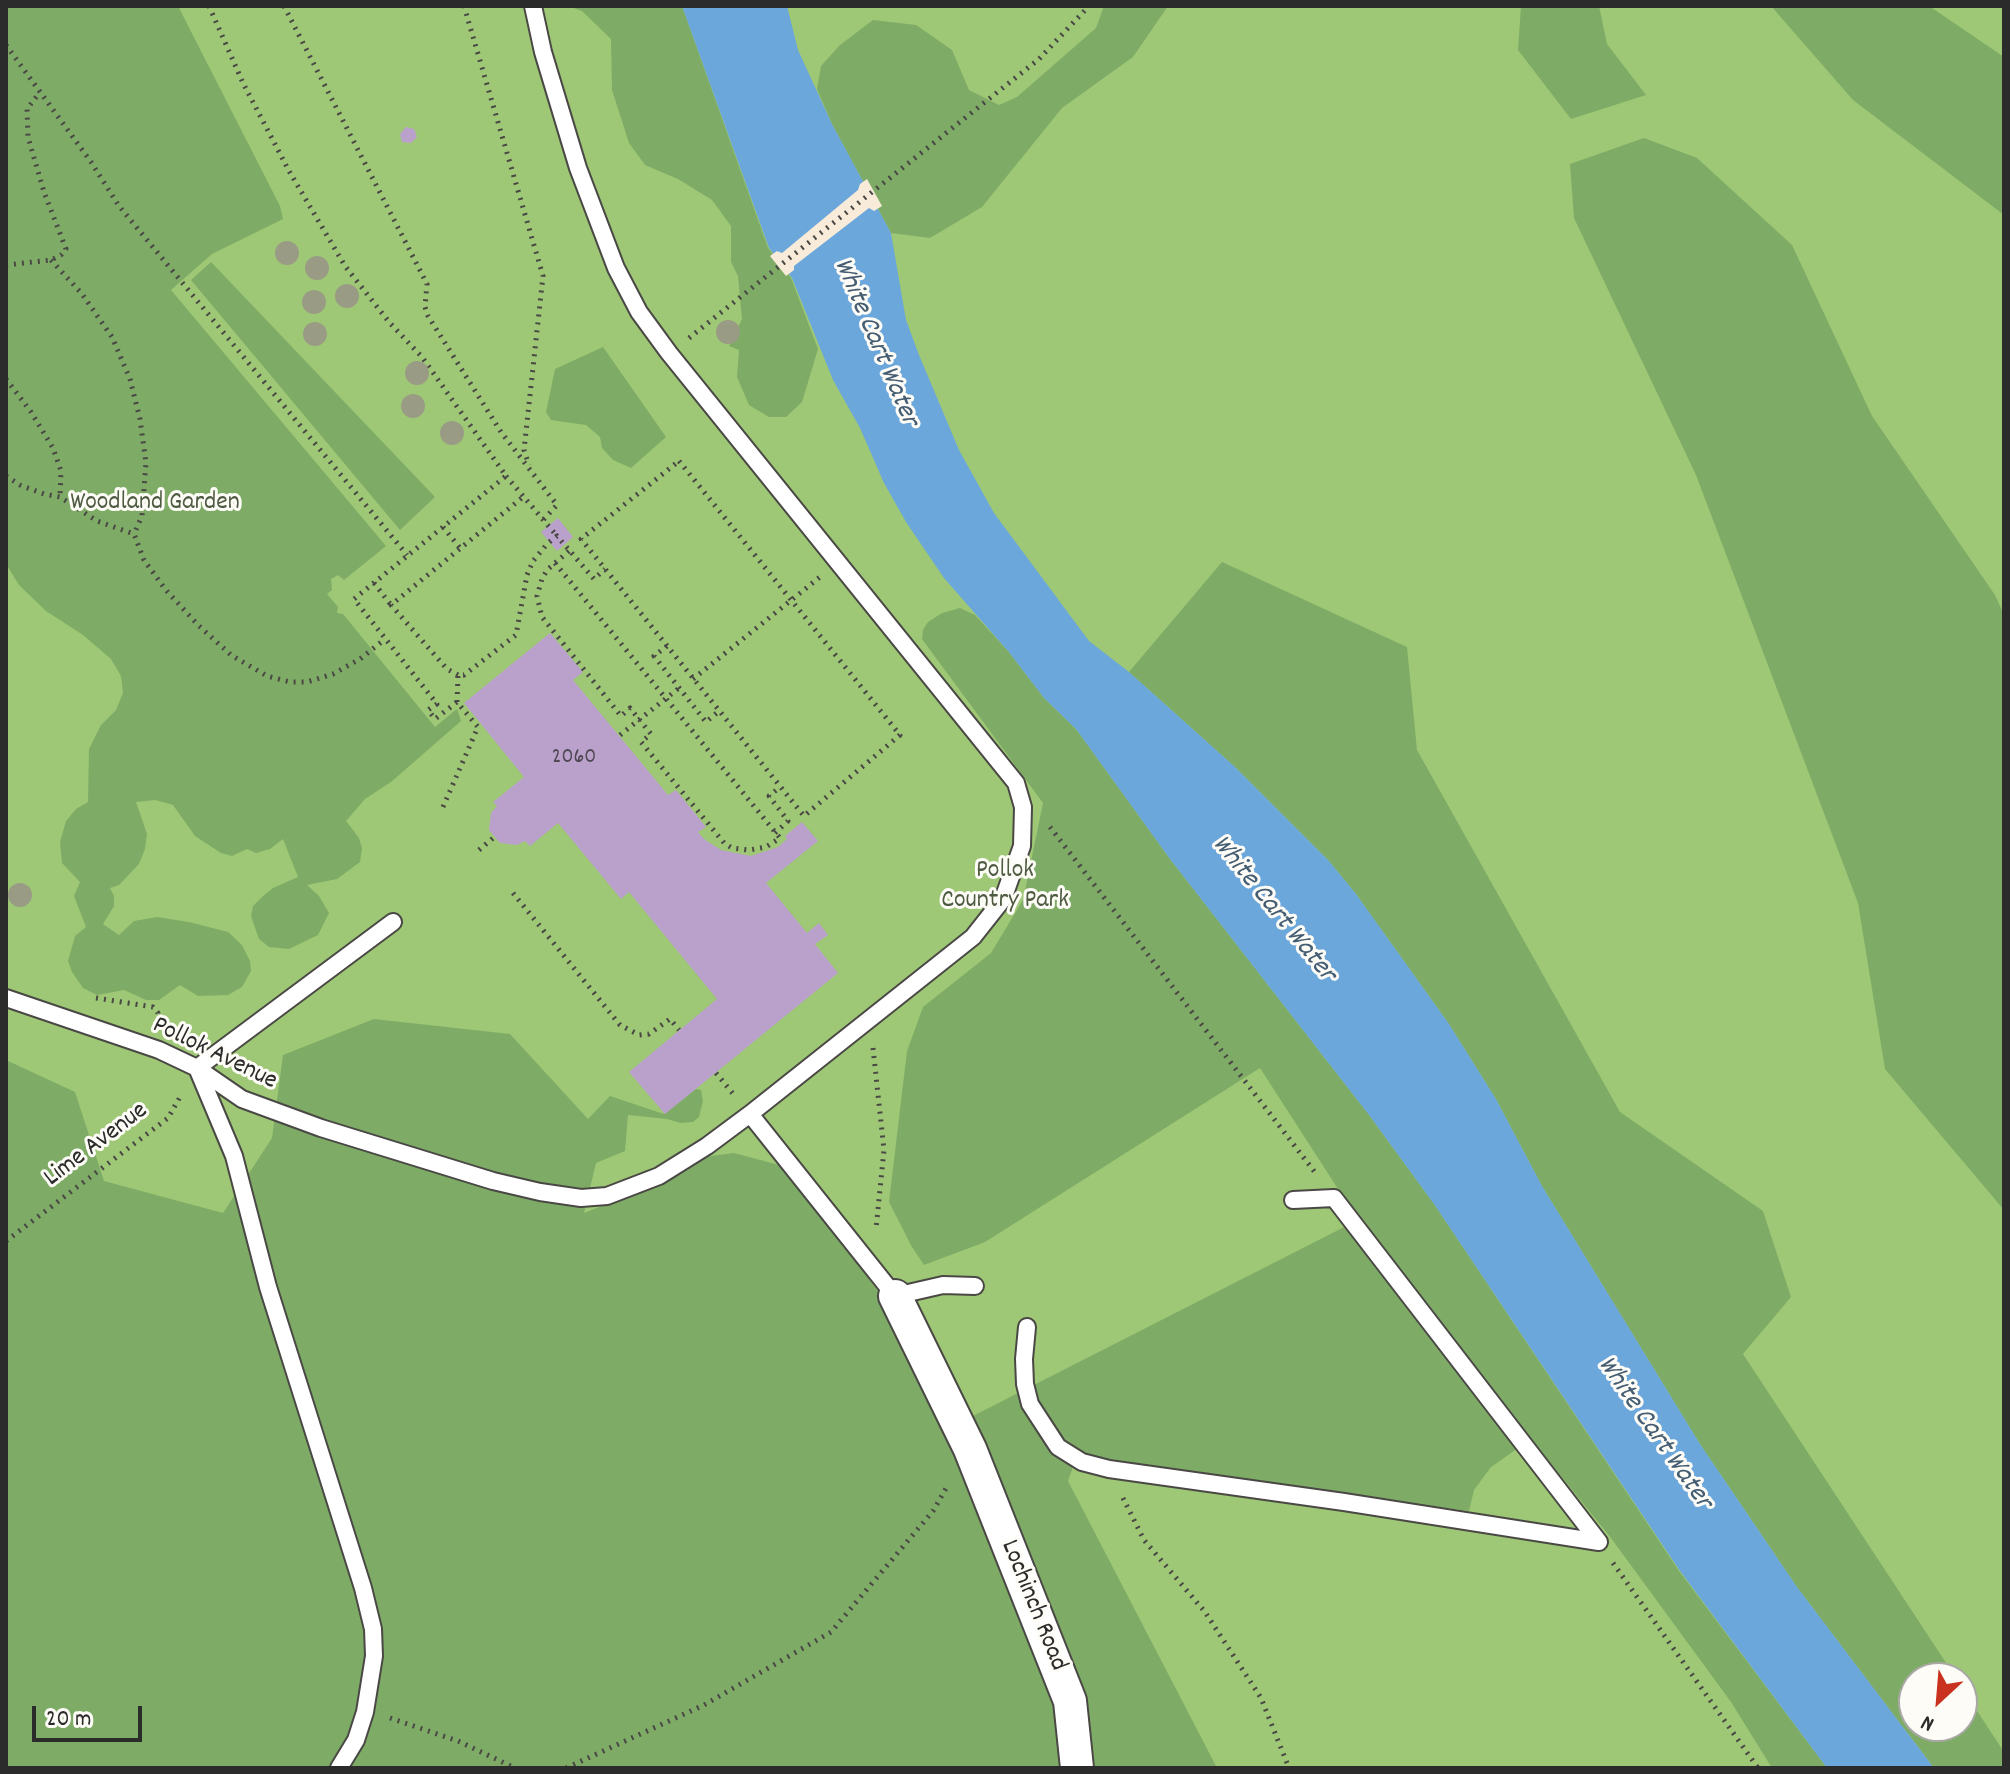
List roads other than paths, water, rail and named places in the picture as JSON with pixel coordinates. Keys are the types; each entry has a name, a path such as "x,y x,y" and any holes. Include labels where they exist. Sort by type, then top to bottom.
{"street":[{"name":"Lochinch Road","path":"895,1296 970,1449 1070,1701 1077,1768"}],"lane":[{"name":"Pollok Avenue","path":"6,998 159,1050 197,1068 242,1099 321,1128 493,1181 581,1198 607,1196 659,1176 750,1114 973,937 1003,899 1022,846 1023,807 1016,783 639,312 616,268 571,147 533,6"},
{"path":"339,1768 356,1740 365,1712 374,1656 373,1629 363,1588 268,1287 234,1156 197,1068 393,922"},
{"path":"750,1114 895,1296 943,1285 975,1286"},
{"path":"1027,1327 1024,1359 1030,1404 1058,1447 1082,1462 1109,1469 1599,1542 1334,1198 1293,1200"}],"water":[{"name":"White Cart Water","path":"682,6 787,6 798,50 832,124 891,233 906,320 959,450 994,513 1089,641 1129,672 1234,766 1329,861 1356,894 1449,1024 1496,1099 1542,1186 1700,1444 1797,1587 1898,1720 1898,1742 1914,1742 1934,1768 1827,1768 1680,1571 1434,1204 1369,1115 1170,859 1076,729 1044,698 1008,651 944,578 884,483 860,428 833,380 792,278 769,248"}],"park label":[{"name":"Woodland Garden","path":"155,504"},
{"name":"Pollok Country Park","path":"1005,887"}]}
